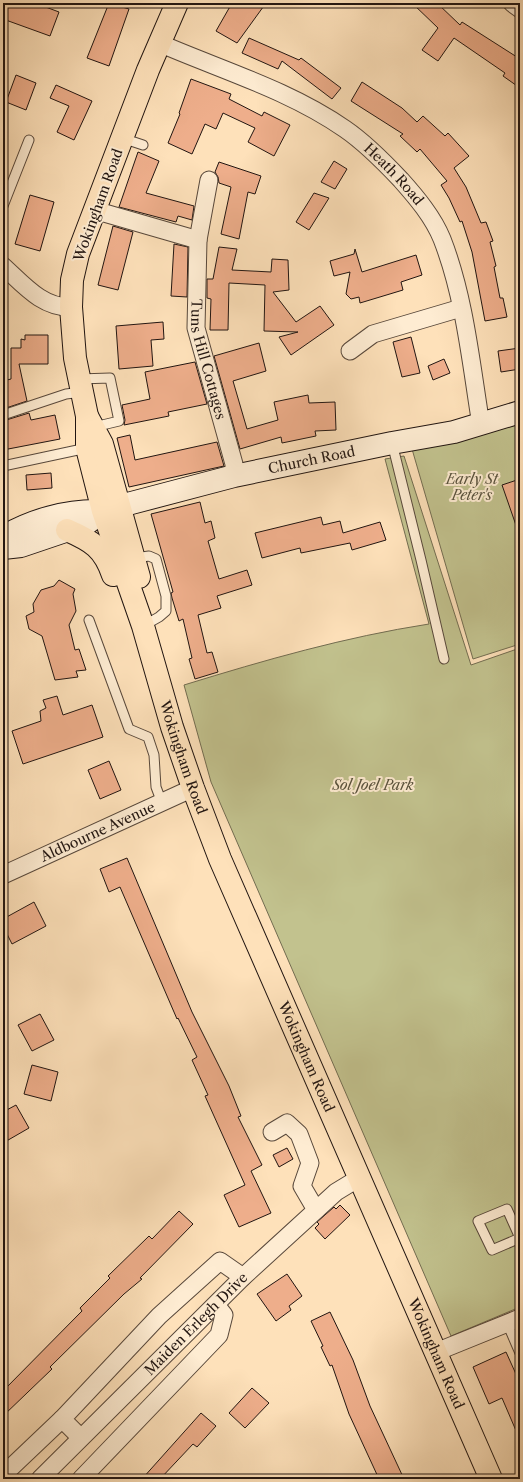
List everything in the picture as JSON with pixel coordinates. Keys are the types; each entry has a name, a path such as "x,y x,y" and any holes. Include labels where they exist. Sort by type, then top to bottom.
{"main road":[{"name":"Wokingham Road","path":"177,3 159,43 78,254 72,280 71,307 75,358 80,386 90,422 102,444 112,509 172,727 193,788 235,895 491,1479"},
{"name":"Church Road","path":"112,509 234,476 392,443 454,432 520,412"},
{"name":"Wokingham Road","path":"90,422 87,448 112,509 135,558 143,600 143,626"},
{"path":"3,548 21,546 86,524 112,509"},
{"path":"3,537 26,526 68,513 112,509"},
{"path":"67,530 84,537 101,549 110,564 129,615 143,626"}],"street":[{"name":"Heath Road","path":"159,43 300,102 346,130 393,172 421,202 442,238 461,308 467,334 481,425"},
{"name":"Tuns Hill Cottages","path":"209,180 198,240 196,328 234,464 234,476"},
{"path":"94,210 198,240"},
{"path":"3,266 37,297 48,304 71,307"},
{"path":"350,351 373,334 461,308"},
{"name":"Aldbourne Avenue","path":"3,875 193,788"},
{"path":"272,1132 287,1123 299,1134 310,1163 302,1186 316,1210"},
{"name":"Maiden Erlegh Drive","path":"40,1479 80,1437 243,1277 336,1192 359,1178"},
{"path":"3,1475 62,1419 159,1316 220,1262 243,1277"},
{"path":"81,1479 219,1335 224,1315 216,1305"},
{"path":"436,1352 514,1321"},
{"path":"62,1419 80,1437"}],"lane":[{"path":"122,138 143,145"},
{"path":"3,206 29,140"},
{"path":"3,415 66,394 80,386 110,378 119,421 90,422"},
{"path":"392,443 444,659"},
{"path":"3,466 87,448"},
{"path":"89,620 129,729 148,737 154,755 156,787 162,803"},
{"path":"506,1209 520,1238 492,1250 478,1221 506,1209"},
{"path":"514,1321 520,1353"}],"green space":[{"name":"Early St Peter's","path":"520,424 520,644 473,659 412,449 455,441"},
{"name":"Sol Joel Park","path":"404,456 471,665 520,648 520,1307 451,1336 211,782 184,685 336,642 429,624 385,459"}],"building":[{"path":"3,3 35,3 59,12 50,36 3,19"},
{"path":"109,3 129,9 109,66 87,58"},
{"path":"232,3 266,3 237,43 216,31"},
{"path":"412,3 437,3 460,25 462,22 520,59 520,88 503,76 505,73 454,38 438,61 422,50 438,28"},
{"path":"249,38 299,60 301,58 341,88 332,99 282,61 278,69 242,53"},
{"path":"16,75 36,83 26,110 6,102"},
{"path":"191,79 231,94 229,99 262,116 264,112 290,125 274,156 248,142 255,128 223,113 216,129 205,124 192,154 168,143 180,114 179,113"},
{"path":"362,82 402,108 417,122 423,116 445,136 448,133 469,156 454,168 466,187 481,223 486,222 493,241 490,242 496,266 494,267 500,298 503,298 507,317 485,321 472,252 462,221 460,222 441,185 447,181 420,149 417,152 400,136 403,134 351,101"},
{"path":"56,85 92,101 74,140 57,132 69,106 50,98"},
{"path":"138,152 159,161 146,193 194,206 192,220 178,216 176,222 119,207"},
{"path":"334,161 347,169 335,189 321,182"},
{"path":"219,162 261,176 255,194 248,192 239,239 221,234 231,187 219,183 215,172"},
{"path":"314,193 329,198 309,230 296,222"},
{"path":"30,195 54,202 40,251 15,244"},
{"path":"113,226 133,232 118,290 98,285"},
{"path":"174,244 188,247 187,297 171,296"},
{"path":"219,247 237,249 232,270 271,272 272,259 288,260 289,290 273,292 296,322 320,306 334,325 291,355 279,337 298,332 264,331 265,285 229,283 228,330 210,330 211,299 207,298 207,279 213,279"},
{"path":"355,249 362,272 416,255 422,275 401,282 403,290 360,303 359,297 351,299 346,294 350,272 334,276 330,261 354,254"},
{"path":"163,322 164,339 151,340 153,366 119,369 116,326"},
{"path":"25,335 48,335 48,364 19,364 27,401 3,409 3,381 11,379 11,348 21,348 21,339 25,340"},
{"path":"411,337 420,373 402,377 393,342"},
{"path":"259,343 266,371 233,381 247,429 278,420 274,402 308,395 309,403 335,402 336,430 315,431 316,436 282,443 281,437 240,449 214,356"},
{"path":"520,348 520,369 501,372 498,351"},
{"path":"444,359 450,373 433,380 428,366"},
{"path":"195,362 207,404 168,412 169,416 124,425 125,420 122,405 150,399 145,372"},
{"path":"29,413 31,420 55,415 60,439 3,450 3,421"},
{"path":"130,435 135,460 217,442 224,466 129,487 117,438"},
{"path":"51,473 52,488 27,490 26,475"},
{"path":"520,479 520,531 518,531 502,485"},
{"path":"200,502 205,523 211,521 215,538 208,541 219,579 247,570 252,585 217,596 221,608 198,615 207,653 212,652 218,672 195,679 189,659 192,658 183,619 179,621 172,598 171,593 173,592 151,514"},
{"path":"321,517 323,525 340,521 343,533 380,522 386,540 352,550 350,543 301,553 300,548 262,558 255,533"},
{"path":"59,580 75,589 73,594 76,611 69,625 75,650 79,649 86,670 76,671 78,677 55,680 42,636 29,629 26,616 34,612 33,604 41,590 54,586"},
{"path":"57,696 63,715 92,705 103,737 23,764 12,731 41,721 40,711 46,708 43,700"},
{"path":"109,761 121,790 100,799 88,770"},
{"path":"127,858 192,1012 229,1086 241,1116 238,1117 262,1165 251,1171 271,1213 239,1227 224,1195 245,1185 205,1096 208,1095 192,1060 197,1057 178,1018 177,1019 120,887 109,892 100,869"},
{"path":"34,902 46,926 12,944 3,926 3,919"},
{"path":"40,1014 54,1040 32,1051 18,1025"},
{"path":"32,1065 58,1072 51,1101 24,1094"},
{"path":"16,1105 29,1128 3,1143 3,1112"},
{"path":"287,1148 293,1159 279,1167 273,1155"},
{"path":"340,1205 350,1215 325,1239 315,1228 319,1224 317,1222 334,1207 336,1209"},
{"path":"179,1211 193,1224 140,1278 142,1279 124,1294 50,1367 52,1369 3,1416 3,1391 82,1311 80,1308 110,1278 108,1276 149,1236 152,1239"},
{"path":"287,1274 302,1296 289,1306 291,1310 276,1321 257,1294"},
{"path":"330,1312 353,1360 370,1406 404,1479 379,1479 349,1414 332,1365 330,1366 321,1347 323,1346 311,1321"},
{"path":"506,1352 520,1383 520,1440 502,1398 489,1404 473,1367"},
{"path":"252,1388 269,1403 245,1428 229,1413"},
{"path":"201,1413 216,1426 197,1447 193,1444 160,1479 142,1479"}]}
